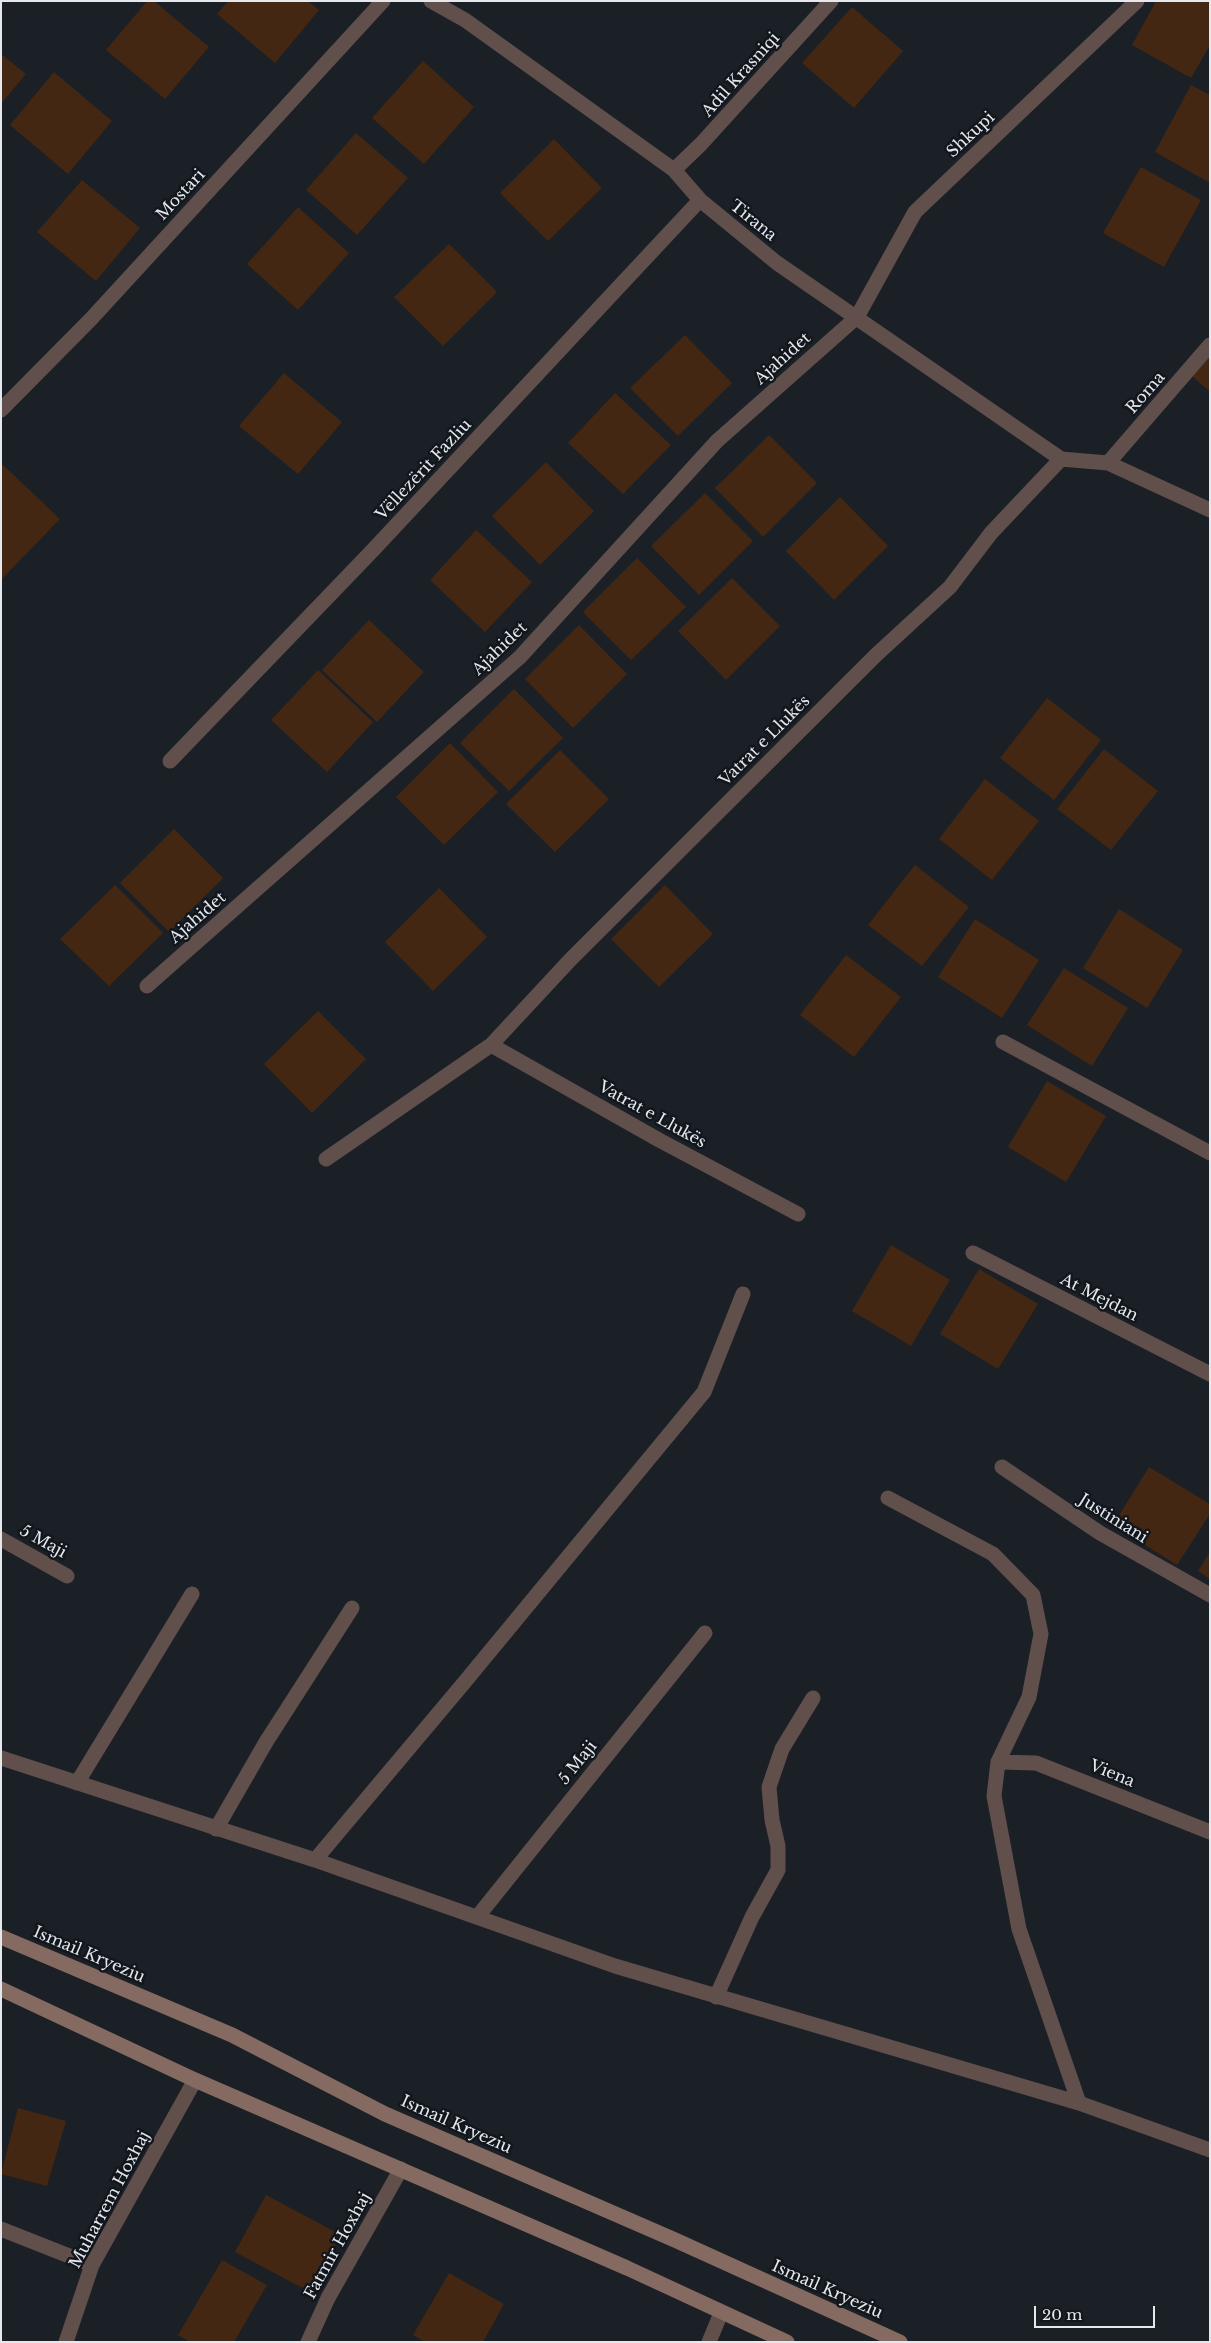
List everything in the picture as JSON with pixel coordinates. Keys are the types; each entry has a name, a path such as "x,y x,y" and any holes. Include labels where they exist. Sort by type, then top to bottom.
{"main road":[{"name":"Ismail Kryeziu","path":"1,1937 232,2035 386,2114 675,2240 900,2342"},
{"path":"1,1989 196,2080 627,2268 787,2342"}],"street":[{"name":"Mostari","path":"1,410 91,319 383,1"},
{"name":"Tirana","path":"431,1 465,20 674,170 700,200 777,263 1061,459"},
{"name":"Adil Krasniqi","path":"674,170 701,144 831,1"},
{"name":"Shkupi","path":"857,317 915,212 1137,1"},
{"name":"Vëllezërit Fazliu","path":"170,761 380,543 700,200"},
{"name":"Ajahidet","path":"147,986 520,657 717,441 857,317"},
{"name":"Roma","path":"1108,463 1210,345"},
{"path":"1061,459 1108,463 1210,510"},
{"name":"Vatrat e Llukës","path":"326,1159 491,1045 571,958 876,655 950,587 991,533 1061,459"},
{"path":"1003,1042 1210,1153"},
{"name":"Vatrat e Llukës","path":"491,1045 658,1140 798,1214"},
{"name":"At Mejdan","path":"973,1253 1210,1374"},
{"path":"314,1860 463,1684 704,1392 743,1294"},
{"name":"Justiniani","path":"1002,1467 1100,1533 1210,1595"},
{"path":"888,1498 993,1554 1033,1595 1041,1634 1030,1697 998,1762 994,1796 1019,1929 1079,2103"},
{"name":"5 Maji","path":"1,1539 67,1576"},
{"path":"77,1783 192,1594"},
{"path":"216,1830 266,1742 352,1608"},
{"name":"5 Maji","path":"478,1916 705,1632"},
{"path":"716,1996 752,1917 778,1870 778,1846 772,1820 769,1786 782,1749 813,1698"},
{"path":"1,1758 216,1830 314,1860 478,1916 615,1966 1079,2103 1210,2150"},
{"name":"Viena","path":"998,1762 1036,1762 1210,1832"},
{"name":"Muharrem Hoxhaj","path":"66,2342 92,2265 196,2080"},
{"name":"Fatmir Hoxhaj","path":"308,2342 328,2298 401,2168"},
{"path":"1,2229 92,2265"},
{"path":"709,2342 722,2313"}],"building":[{"path":"147,1 154,1 209,47 165,99 106,50"},
{"path":"228,1 308,1 319,10 275,63 217,14"},
{"path":"1156,1 1210,1 1210,45 1191,78 1132,45"},
{"path":"852,7 903,51 854,108 802,63"},
{"path":"1,54 26,74 1,104"},
{"path":"423,61 474,107 424,164 372,118"},
{"path":"54,72 112,121 68,174 10,125"},
{"path":"1191,85 1210,95 1210,183 1155,152"},
{"path":"356,133 408,178 357,235 306,190"},
{"path":"554,139 602,188 548,241 500,193"},
{"path":"1141,167 1201,200 1164,267 1103,233"},
{"path":"82,180 140,228 96,281 37,232"},
{"path":"298,207 349,253 298,310 247,264"},
{"path":"449,244 497,292 443,346 394,297"},
{"path":"685,335 732,383 678,436 630,388"},
{"path":"1210,356 1210,392 1192,376"},
{"path":"284,373 342,422 298,474 239,426"},
{"path":"615,393 671,445 623,494 568,443"},
{"path":"769,435 817,483 763,537 715,488"},
{"path":"546,462 594,511 540,565 492,516"},
{"path":"1,465 60,519 1,580"},
{"path":"705,493 753,541 699,595 651,546"},
{"path":"840,497 888,546 834,600 786,551"},
{"path":"476,530 532,582 485,632 430,580"},
{"path":"637,558 686,607 631,660 583,612"},
{"path":"732,578 780,626 726,680 678,631"},
{"path":"369,620 424,672 377,722 322,670"},
{"path":"579,625 627,674 573,728 525,679"},
{"path":"318,670 373,722 327,772 271,720"},
{"path":"514,689 563,738 509,791 460,743"},
{"path":"1047,698 1101,740 1054,800 1000,758"},
{"path":"450,743 498,792 444,845 396,797"},
{"path":"1104,749 1158,791 1111,850 1057,809"},
{"path":"560,750 609,799 555,852 506,804"},
{"path":"985,779 1039,821 992,880 939,839"},
{"path":"174,829 223,878 169,932 120,883"},
{"path":"915,865 969,907 922,966 868,925"},
{"path":"115,885 163,933 109,986 60,939"},
{"path":"665,885 713,934 659,987 611,939"},
{"path":"439,888 487,937 433,991 385,942"},
{"path":"1119,909 1183,950 1147,1008 1083,968"},
{"path":"975,919 1039,960 1002,1018 938,977"},
{"path":"846,955 901,997 854,1057 800,1015"},
{"path":"1064,968 1128,1008 1092,1066 1027,1025"},
{"path":"318,1011 366,1059 312,1113 264,1064"},
{"path":"1047,1081 1106,1116 1066,1182 1008,1147"},
{"path":"891,1245 950,1280 911,1346 852,1311"},
{"path":"979,1269 1038,1304 998,1369 940,1334"},
{"path":"1149,1467 1210,1504 1210,1514 1177,1565 1113,1525"},
{"path":"1210,1552 1210,1579 1198,1571"},
{"path":"18,2108 66,2121 47,2186 1,2174"},
{"path":"266,2195 341,2235 310,2292 235,2252"},
{"path":"222,2260 267,2285 234,2342 190,2342 178,2335"},
{"path":"449,2273 504,2304 483,2342 425,2342 413,2335"}]}
